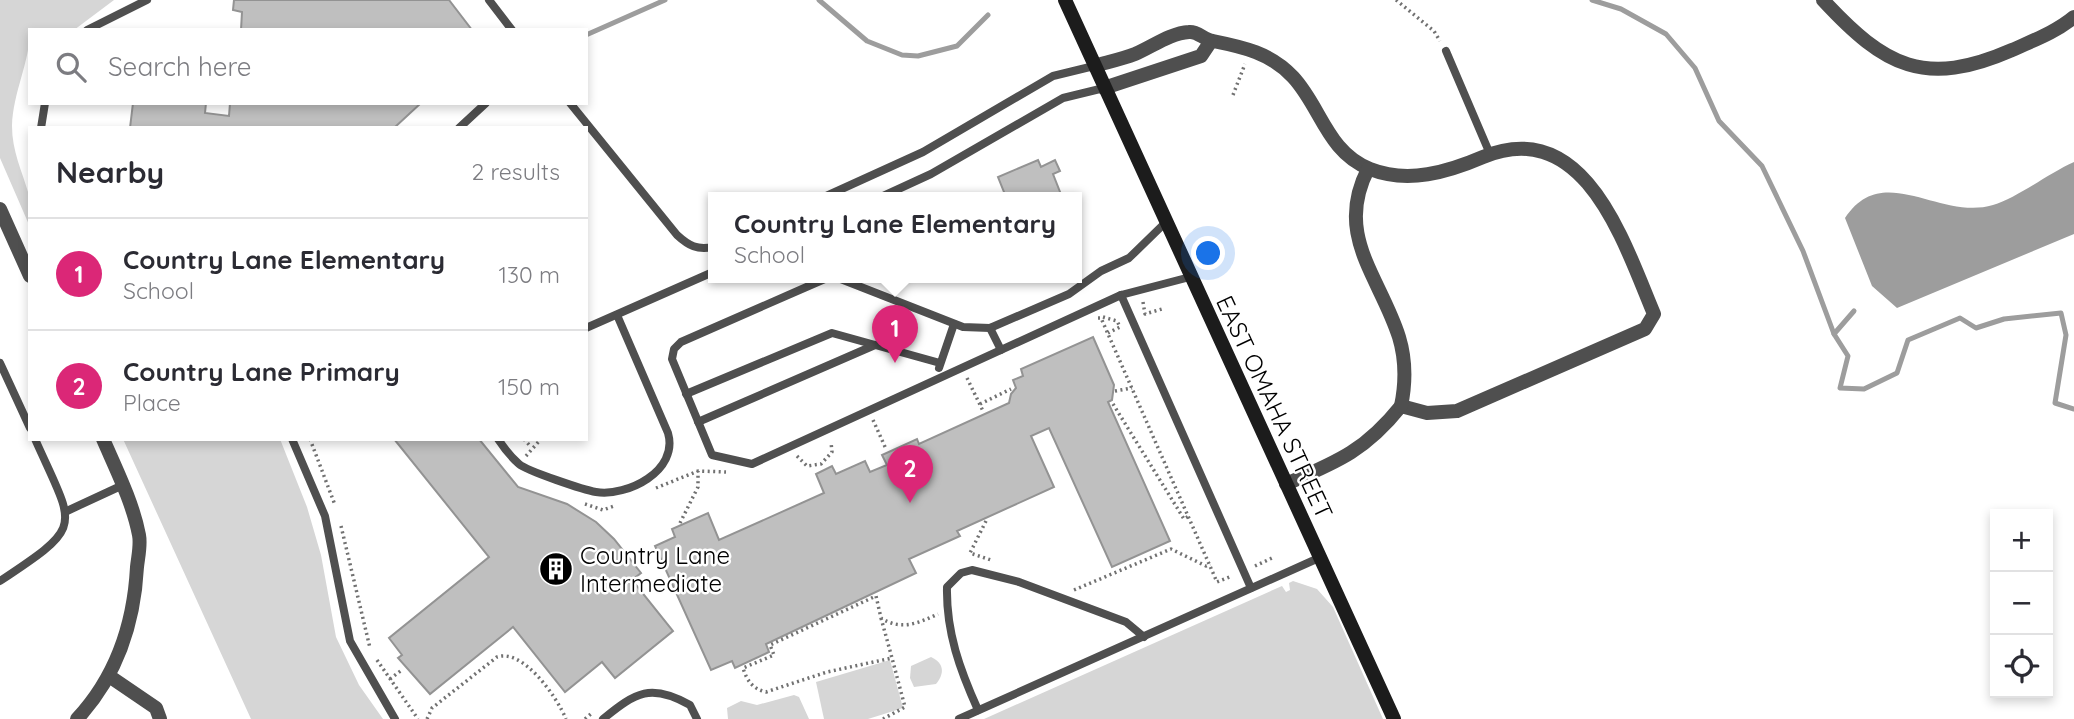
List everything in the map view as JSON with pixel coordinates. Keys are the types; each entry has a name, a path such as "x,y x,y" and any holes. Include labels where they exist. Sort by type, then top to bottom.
{"main road":[{"name":"EAST OMAHA STREET","path":"1065,0 1394,719"}],"street":[{"path":"1823,0 1880,51 1909,67 1946,70 1986,61 2061,28 2074,17"},
{"path":"1094,66 1136,54 1193,32 1211,41 1237,44 1275,61 1293,76 1328,135 1368,169 1406,176 1449,171 1490,154 1542,149 1578,170 1615,224 1654,314 1645,329 1457,411 1427,413 1401,406"},
{"path":"1167,40 1176,64"},
{"path":"1104,88 1201,56 1211,41"},
{"path":"1286,484 1353,454 1382,429 1401,406 1406,379 1399,336 1375,285 1360,244 1354,212 1368,169"},
{"path":"0,209 28,272"},
{"path":"77,719 94,700 109,676 127,633 136,593 139,536 123,485 104,441"},
{"path":"109,676 156,708 160,719"}],"lane":[{"path":"90,28 147,0"},
{"path":"489,0 510,28"},
{"path":"1446,51 1490,154"},
{"path":"835,192 923,152 1053,76 1094,66"},
{"path":"892,192 932,174 1063,98 1104,88"},
{"path":"41,126 44,105"},
{"path":"461,126 484,105"},
{"path":"572,105 677,235 688,246 708,248"},
{"path":"851,283 971,330 990,328 1069,294 1101,271 1129,258 1165,223"},
{"path":"588,327 708,274"},
{"path":"816,283 681,342 674,349 672,359 712,455 752,464 1121,295 1190,277"},
{"path":"1121,295 1251,588"},
{"path":"500,441 521,466 599,493 648,478 664,466 670,452 668,433 617,315"},
{"path":"936,378 954,324"},
{"path":"990,328 1001,350"},
{"path":"686,394 832,333 940,363"},
{"path":"698,422 875,345"},
{"path":"0,363 28,424"},
{"path":"0,581 58,540 65,527 67,511 36,441"},
{"path":"293,441 325,516 350,641 395,719"},
{"path":"67,511 123,485"},
{"path":"959,719 1321,557"},
{"path":"978,710 956,659 946,610 947,587 961,573 972,570 1019,582 1126,622 1144,637"},
{"path":"603,719 623,703 656,691 671,694 690,705 697,719"}],"path":[{"path":"1396,0 1434,31 1446,51"},
{"path":"1233,95 1253,50"},
{"path":"1149,295 1142,308 1145,314 1162,309"},
{"path":"1108,333 1120,327 1110,318 1099,318 1217,582 1272,558"},
{"path":"978,371 966,376 983,411"},
{"path":"1115,391 1132,388"},
{"path":"980,404 1011,389"},
{"path":"1113,404 1184,519 1189,516"},
{"path":"861,423 884,413"},
{"path":"872,418 886,449"},
{"path":"795,453 807,466 821,464 832,452 830,438"},
{"path":"311,441 345,537 366,638 418,719"},
{"path":"526,441 531,447"},
{"path":"525,458 531,447 538,441"},
{"path":"650,491 698,471 737,473"},
{"path":"680,523 698,486 698,471"},
{"path":"578,501 603,510 615,505"},
{"path":"986,521 970,553 996,562"},
{"path":"1062,586 1075,590 1171,549 1206,566 1210,564"},
{"path":"1140,555 1142,561"},
{"path":"883,719 905,707 876,596 770,645 774,655 743,668 750,684 766,692 827,672 892,658"},
{"path":"881,618 890,623 910,625 946,610"},
{"path":"427,719 432,708 497,657 509,654 525,663 566,719"},
{"path":"390,679 403,669"}],"shaded area":[{"path":"0,0 114,0 77,28 28,28 28,48 15,101 12,135 28,192 28,222 0,158"},
{"path":"2074,162 2074,234 1897,308 1872,286 1845,218 1860,201 1877,194 1894,193 1952,206 1973,208 1993,205"},
{"path":"124,441 281,441 307,507 321,555 336,637 359,685 383,719 251,719"},
{"path":"1293,581 1317,589 1333,607 1383,719 984,719 1282,586 1286,592 1290,590 1289,583"},
{"path":"931,657 941,665 939,680 936,684 914,687 910,678 911,666"},
{"path":"890,660 903,708 868,719 824,719 816,682"},
{"path":"794,695 799,697 809,719 728,719 727,708 741,701 757,705"}],"building":[{"path":"234,0 449,0 470,28 241,28 242,12 233,10"},
{"path":"133,105 206,105 205,113 229,116 230,105 419,105 396,126 130,126"},
{"path":"1038,160 1041,167 1055,160 1060,171 1053,174 1060,192 1004,192 998,177"},
{"path":"1093,337 1114,385 1112,400 1108,402 1170,541 1112,567 1049,428 1031,436 1054,487 957,531 960,536 909,559 916,573 766,644 769,652 735,668 732,661 711,670 655,546 675,537 672,529 708,513 719,540 824,493 816,474 832,466 836,474 865,461 870,472 887,465 882,455 917,439 919,444 1009,403 1016,388 1013,380 1023,376 1021,369"},
{"name":"Country Lane Intermediate","path":"396,441 481,441 518,487 567,504 596,522 614,539 641,573 632,580 673,631 615,678 602,662 565,692 513,627 430,694 398,658 402,655 389,638 489,557"}],"waterway":[{"path":"588,34 665,0"},
{"path":"819,0 867,41 902,55 918,56 957,46 988,15"},
{"path":"1592,0 1621,9 1666,34 1695,68 1719,121 1762,166 1803,251 1834,334 1848,356 1840,388 1864,389 1897,373 1908,340 1960,318 1976,328 2004,319 2061,313 2066,335 2055,403 2074,409"},
{"path":"1834,334 1854,311"}],"place":[{"name":"Country Lane Elementary","path":"895,363"},
{"name":"Country Lane Primary","path":"910,503"},
{"name":"Country Lane Intermediate","path":"556,569"}]}
